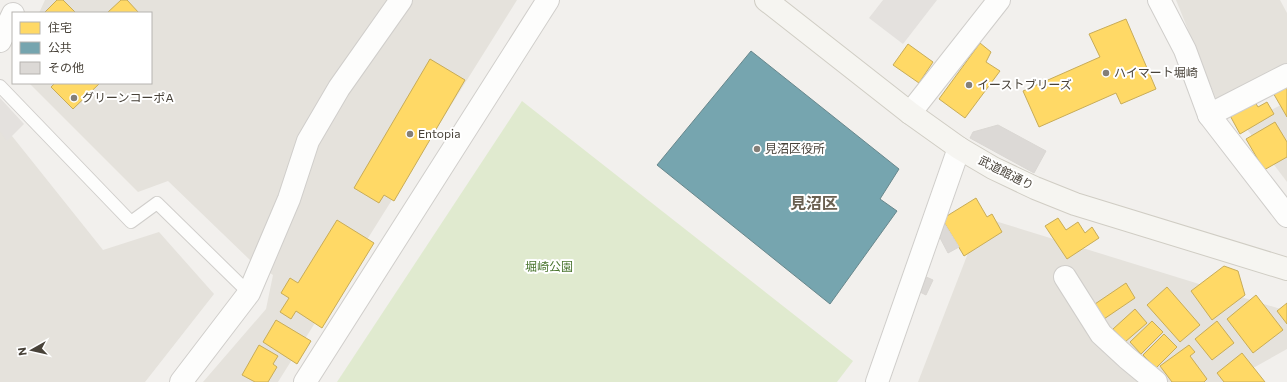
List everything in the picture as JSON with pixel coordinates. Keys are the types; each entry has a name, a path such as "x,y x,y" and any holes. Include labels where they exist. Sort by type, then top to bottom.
{"street":[{"path":"14,12 20,0"},
{"path":"181,382 249,293 289,200 308,141 339,88 401,0"},
{"path":"305,382 548,0"},
{"name":"武道館通り","path":"766,0 910,113 959,148 993,168 1035,188 1075,204 1287,269"},
{"path":"910,113 999,0"},
{"path":"1159,0 1185,50 1209,115 1287,216"},
{"path":"0,41 12,16"},
{"path":"1209,115 1287,75"},
{"path":"877,382 959,148"},
{"path":"1066,277 1101,334 1156,382"}],"lane":[{"path":"0,86 131,222 157,203 249,293"}],"shaded area":[{"path":"45,0 517,0 278,382 203,382 266,309 273,275 250,260 168,181 138,192 30,84 152,84 152,12 39,12"},
{"path":"883,0 937,0 903,44 869,18"},
{"path":"1176,0 1280,0 1287,13 1287,63 1216,99"},
{"path":"0,98 24,124 7,141 0,131"},
{"path":"1287,102 1287,182 1243,124"},
{"path":"0,121 103,250 159,232 214,294 145,382 0,382"},
{"path":"982,217 1287,311 1287,349 1228,382 918,382"}],"green space":[{"name":"堀崎公園","path":"522,101 853,361 837,382 337,382"}],"building: 住宅":[{"path":"57,0 63,0 75,12 45,12"},
{"path":"121,0 127,0 138,12 108,12"},
{"name":"ハイマート堀崎","path":"1126,19 1156,89 1121,104 1116,93 1039,127 1023,91 1100,57 1089,34"},
{"name":"イーストブリーズ","path":"980,43 991,52 986,62 1000,71 965,118 939,99"},
{"path":"908,44 933,62 919,83 893,65"},
{"name":"Entopia","path":"430,59 465,80 394,201 384,195 379,203 354,188"},
{"path":"1287,82 1287,117 1272,91"},
{"name":"グリーンコーポA","path":"54,84 99,84 73,109 51,87"},
{"path":"1251,95 1258,107 1267,102 1274,114 1240,134 1227,110"},
{"path":"1275,122 1287,142 1287,157 1264,170 1246,139"},
{"path":"976,198 987,217 992,214 1002,232 964,256 942,219"},
{"path":"1058,218 1066,230 1078,222 1085,233 1092,227 1099,238 1067,259 1045,226"},
{"path":"337,220 374,243 322,328 296,311 291,319 280,312 289,298 281,293 290,278 298,283"},
{"path":"1224,266 1238,271 1245,295 1212,320 1191,291"},
{"path":"1126,283 1135,298 1101,321 1092,306"},
{"path":"1167,287 1200,325 1180,342 1147,305"},
{"path":"1256,295 1283,330 1253,353 1227,319"},
{"path":"1287,303 1287,324 1277,311"},
{"path":"1135,309 1147,323 1125,342 1113,329"},
{"path":"276,320 311,341 297,364 263,342"},
{"path":"1152,321 1163,332 1141,354 1130,342"},
{"path":"1217,321 1234,343 1212,360 1195,339"},
{"path":"1164,334 1177,347 1156,368 1143,355"},
{"path":"259,345 278,356 273,364 277,367 268,382 255,382 242,375"},
{"path":"1189,345 1195,352 1190,356 1207,379 1204,382 1172,382 1160,366"},
{"path":"1242,353 1265,382 1224,382 1217,373"}],"building: 公共":[{"path":"751,51 899,169 880,199 897,211 830,304 657,165"}],"building: その他":[{"path":"998,125 1046,151 1034,173 970,138 973,132"},
{"path":"943,221 959,247 948,253 938,234"},
{"path":"924,276 933,280 926,295 918,291"}],"place":[{"name":"ハイマート堀崎","path":"1106,73"},
{"name":"イーストブリーズ","path":"969,85"},
{"name":"グリーンコーポA","path":"74,98"},
{"name":"Entopia","path":"410,134"},
{"name":"見沼区役所","path":"757,149"}],"district":[{"name":"見沼区","path":"814,203"}]}
